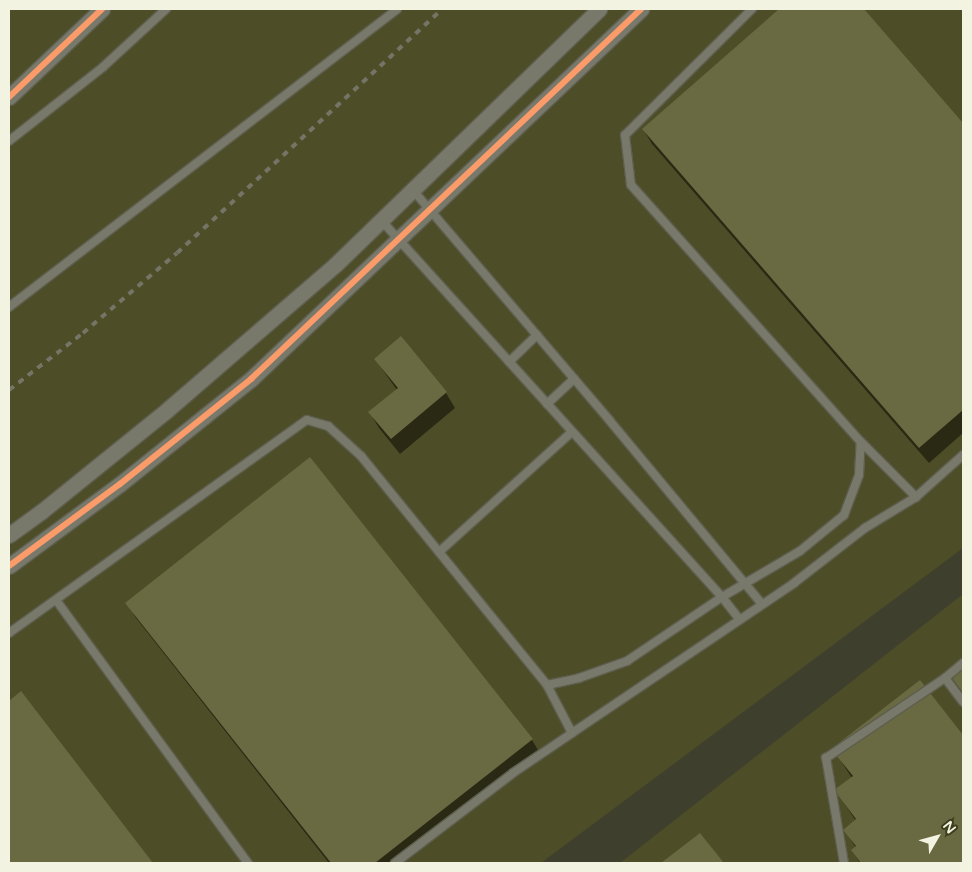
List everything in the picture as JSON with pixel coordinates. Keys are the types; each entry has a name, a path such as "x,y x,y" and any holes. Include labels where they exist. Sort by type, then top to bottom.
{"street":[{"path":"9,98 102,9"},
{"path":"9,535 42,511 167,410 335,265 599,9"},
{"path":"9,566 120,484 251,379 641,9"}],"lane":[{"path":"9,141 103,67 166,9"},
{"path":"9,307 397,9"},
{"path":"752,9 625,135 632,185 861,442 916,497"},
{"path":"412,190 747,583 762,604"},
{"path":"381,220 722,596 739,619"},
{"path":"509,362 537,335"},
{"path":"547,404 574,379"},
{"path":"9,633 307,420 328,426 361,456 547,685 572,733"},
{"path":"439,552 572,432"},
{"path":"547,685 580,678 627,661 722,596 747,583 800,550 844,515 859,475 861,442"},
{"path":"395,863 513,773 820,565 865,528 916,497 963,455"},
{"path":"56,600 248,863"},
{"path":"844,863 826,758 945,678 963,663"},
{"path":"945,678 963,702"}],"shaded area":[{"path":"9,9 963,9 963,548 541,863 9,863"},
{"path":"963,594 963,863 620,863"}],"building":[{"path":"779,9 864,9 963,123 963,410 919,448 642,129"},
{"path":"401,336 447,392 391,439 368,412 398,388 374,359"},
{"path":"310,457 533,739 375,863 331,863 125,603"},
{"path":"963,663 963,693 949,674"},
{"path":"920,680 963,735 963,863 861,863 851,850 856,846 843,830 856,819 834,790 853,776 831,749"},
{"path":"21,691 153,863 9,863 9,701"},
{"path":"700,833 724,863 661,863"}],"railway":[{"path":"9,390 83,333 177,253 442,9"}],"cycle path":[{"path":"9,97 102,9"},
{"path":"9,566 120,484 251,379 641,9"}]}
